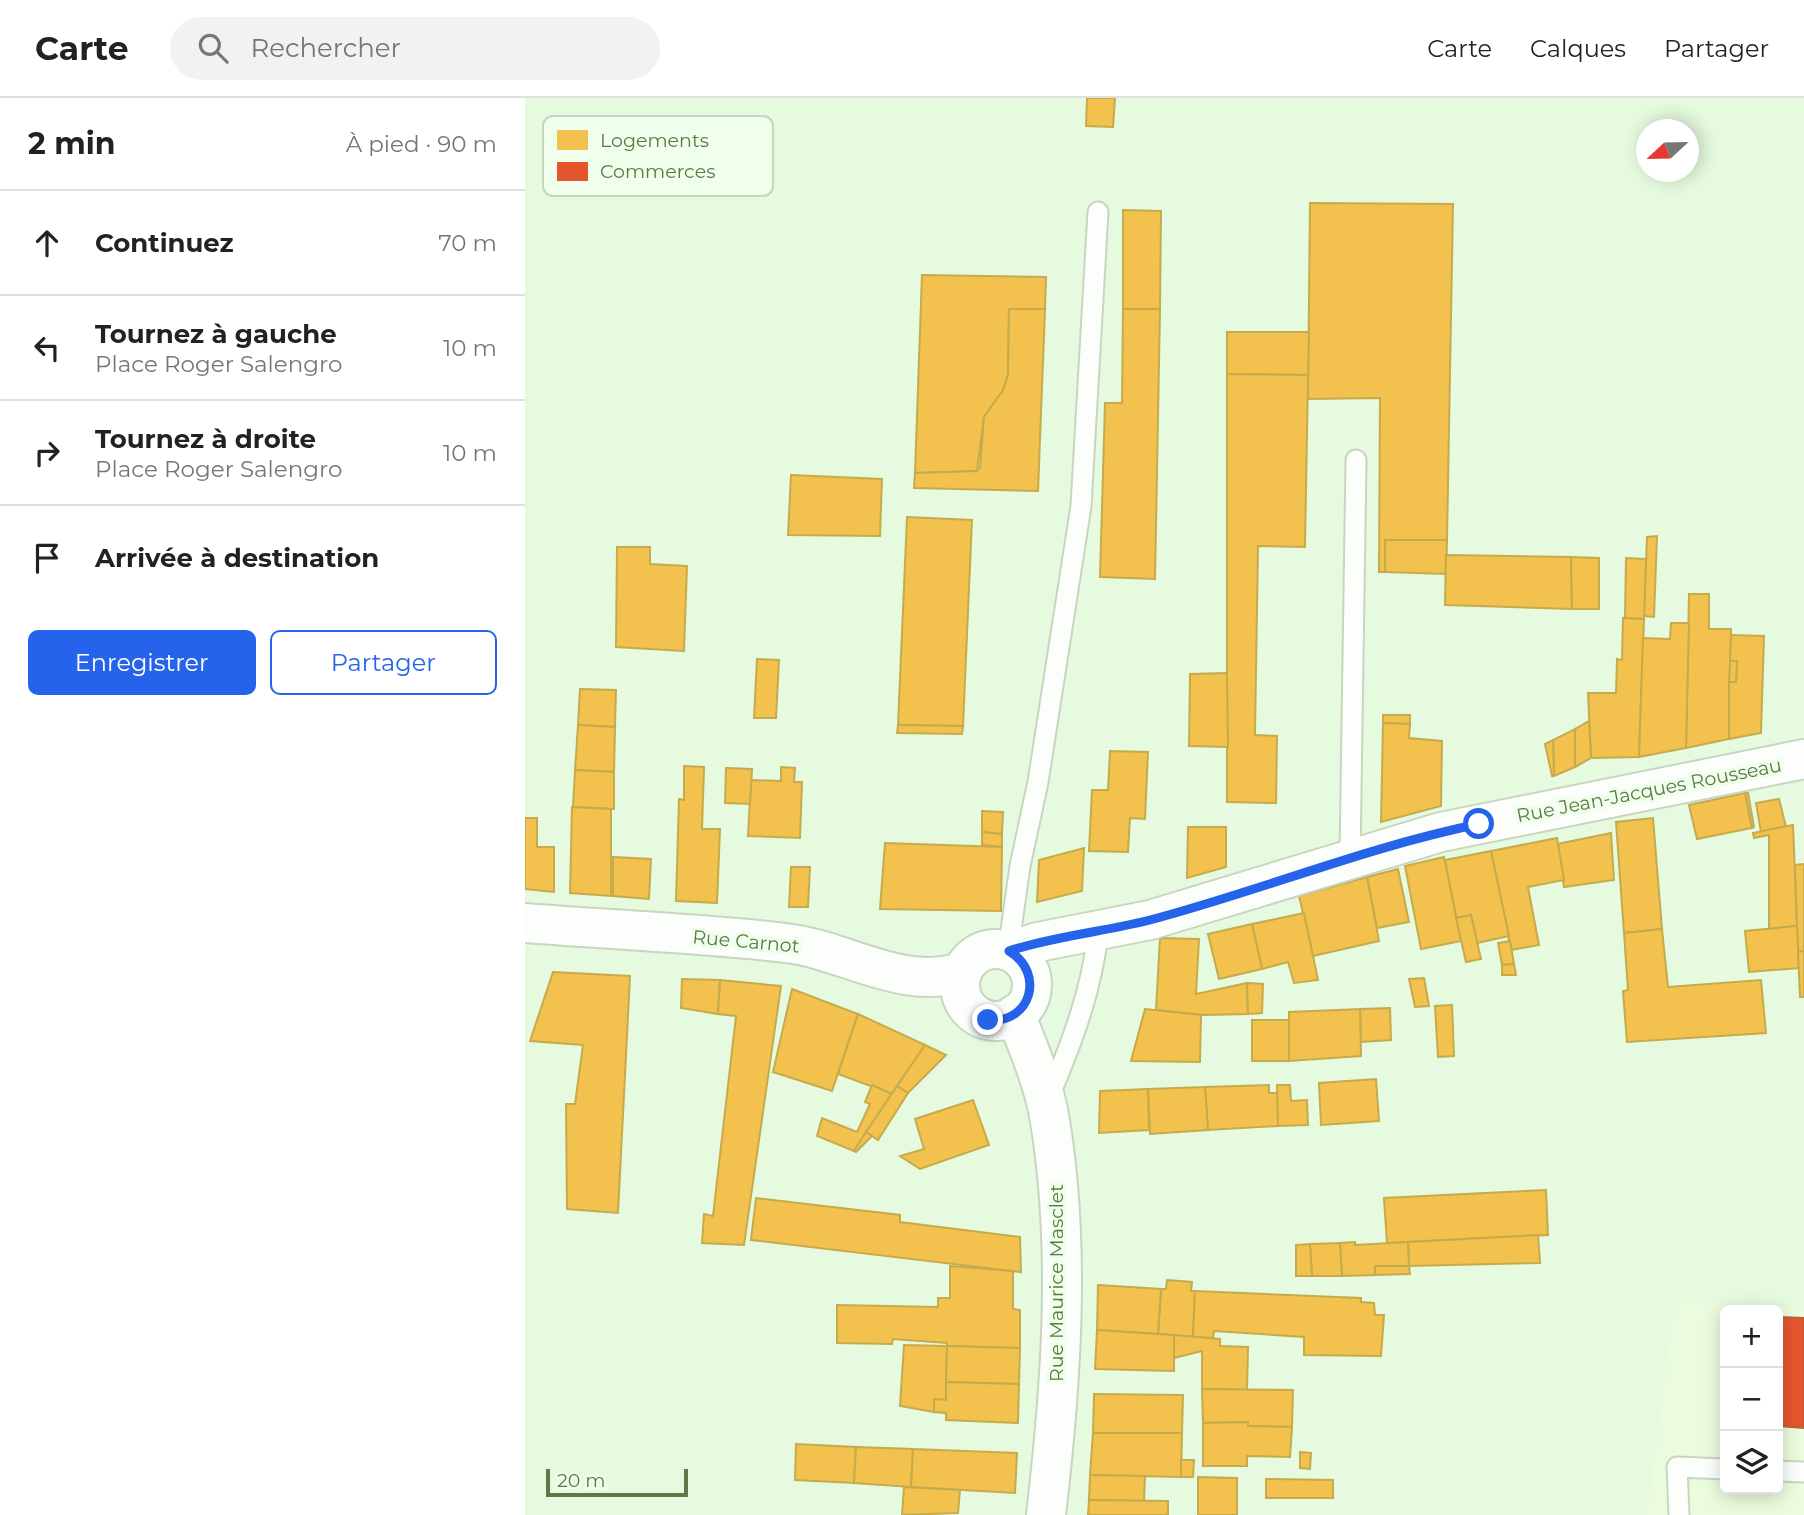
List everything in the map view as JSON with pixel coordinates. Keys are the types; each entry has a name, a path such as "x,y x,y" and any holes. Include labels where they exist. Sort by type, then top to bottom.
{"street":[{"name":"Rue Jean-Jacques Rousseau","path":"1009,951 1038,942 1098,932 1282,882 1350,857 1441,832 1804,759"},
{"name":"Rue Carnot","path":"525,923 788,943 914,977 941,977 962,972"},
{"path":"992,949 1009,951 1022,961 1030,975 1029,998 1015,1014 994,1020 974,1013 961,994 962,972 968,962 981,952 992,949"},
{"name":"Rue Maurice Masclet","path":"1015,1014 1046,1103 1055,1162 1060,1258 1057,1399 1046,1515"}],"lane":[{"path":"1009,951 1020,866 1038,782 1081,506 1098,212"},
{"path":"1350,857 1356,460"},
{"path":"1046,1103 1079,1020 1089,986 1098,932"},
{"path":"1679,1515 1677,1467 1720,1469"},
{"path":"1783,1471 1804,1472"}],"shaded area":[{"path":"525,98 1804,98 1804,1515 525,1515"},
{"path":"1675,1301 1740,1305 1720,1305 1720,1494 1783,1494 1783,1308 1804,1309 1804,1515 1647,1515"}],"building: Logements":[{"path":"1087,98 1115,98 1113,127 1086,126"},
{"path":"1310,203 1453,204 1447,540 1385,540 1385,572 1379,572 1380,398 1308,399"},
{"path":"1123,210 1161,211 1160,309 1123,309"},
{"path":"922,275 1046,277 1045,309 1009,309 1008,375 1003,390 984,417 977,471 915,473"},
{"path":"1009,309 1045,309 1038,491 914,488 915,473 977,471 980,467 984,417 1003,390 1008,375"},
{"path":"1123,309 1160,309 1155,579 1100,577 1105,403 1122,403"},
{"path":"1227,332 1309,332 1308,375 1227,374"},
{"path":"1227,374 1308,375 1305,547 1258,546 1255,735 1277,736 1276,803 1227,802"},
{"path":"791,475 882,479 880,536 788,535"},
{"path":"907,517 972,520 963,726 898,725"},
{"path":"1657,536 1654,617 1644,616 1647,537"},
{"path":"1385,540 1447,540 1446,574 1385,572"},
{"path":"617,547 650,547 650,564 687,566 684,651 616,647"},
{"path":"1446,555 1571,557 1572,609 1445,605"},
{"path":"1571,557 1599,558 1599,609 1572,609"},
{"path":"1626,558 1646,559 1644,619 1625,618"},
{"path":"1689,594 1709,594 1709,629 1731,629 1729,739 1686,748"},
{"path":"1623,618 1644,619 1639,757 1591,758 1588,693 1616,693 1617,659 1622,660"},
{"path":"1671,623 1689,623 1686,748 1639,757 1643,638 1670,639"},
{"path":"1731,635 1764,636 1761,733 1729,739 1729,682 1736,682 1737,661 1730,661"},
{"path":"757,659 779,660 776,718 754,718"},
{"path":"1730,661 1737,661 1736,682 1729,682"},
{"path":"1227,673 1228,747 1189,746 1190,674"},
{"path":"580,689 616,690 615,727 578,725"},
{"path":"1383,715 1410,715 1410,724 1383,723"},
{"path":"1589,721 1591,758 1575,767 1575,729"},
{"path":"1383,723 1410,724 1409,738 1442,741 1441,806 1381,822"},
{"path":"578,725 615,727 614,772 575,770"},
{"path":"898,725 963,726 962,734 897,733"},
{"path":"1575,729 1575,767 1554,776 1553,740"},
{"path":"1553,740 1554,776 1552,776 1545,744"},
{"path":"1110,751 1148,752 1145,819 1130,818 1128,852 1089,851 1092,790 1108,790"},
{"path":"684,766 704,767 702,829 720,829 717,903 676,901 679,799 684,800"},
{"path":"781,767 795,768 794,782 802,782 800,838 748,836 751,780 781,781"},
{"path":"726,768 752,769 750,804 725,803"},
{"path":"575,770 614,772 614,809 573,807"},
{"path":"1745,793 1752,828 1697,839 1689,805"},
{"path":"1745,793 1748,793 1754,827 1752,828"},
{"path":"1779,799 1786,827 1761,832 1756,803"},
{"path":"572,807 611,809 611,896 570,893"},
{"path":"982,811 1003,812 1002,834 982,832"},
{"path":"525,818 537,818 537,847 554,847 554,892 525,889"},
{"path":"1653,818 1662,929 1624,933 1616,822"},
{"path":"1793,825 1797,926 1769,929 1769,835 1754,838 1753,833"},
{"path":"1188,827 1226,827 1226,867 1187,878"},
{"path":"982,832 1002,834 1002,847 982,845"},
{"path":"1611,833 1614,880 1564,887 1557,844"},
{"path":"1557,838 1564,880 1528,887 1539,945 1511,950 1491,851"},
{"path":"885,843 1002,847 1001,911 880,909"},
{"path":"1084,848 1082,891 1037,902 1039,860"},
{"path":"1491,851 1509,936 1477,943 1471,915 1456,918 1445,860"},
{"path":"613,857 651,859 649,899 613,896"},
{"path":"1444,857 1461,941 1421,949 1405,866"},
{"path":"1804,864 1804,951 1798,952 1795,865"},
{"path":"791,867 810,867 808,907 789,907"},
{"path":"1398,869 1409,922 1377,928 1367,877"},
{"path":"1367,877 1379,941 1313,956 1299,896"},
{"path":"1304,913 1318,980 1294,983 1288,962 1262,969 1252,924"},
{"path":"1471,915 1481,959 1466,962 1456,918"},
{"path":"1252,924 1262,969 1219,979 1208,934"},
{"path":"1797,926 1799,968 1749,972 1745,931"},
{"path":"1662,929 1668,987 1761,980 1766,1033 1627,1042 1623,991 1628,990 1624,933"},
{"path":"1160,938 1199,939 1196,994 1247,983 1248,1014 1205,1015 1156,1010"},
{"path":"1510,941 1514,964 1502,965 1498,943"},
{"path":"1804,951 1804,997 1800,997 1798,952"},
{"path":"1514,964 1516,975 1502,975 1502,965"},
{"path":"553,972 630,976 618,1213 567,1209 566,1104 575,1104 583,1045 530,1041"},
{"path":"1424,978 1429,1006 1415,1007 1409,979"},
{"path":"682,979 720,980 718,1014 681,1008"},
{"path":"720,980 781,986 744,1245 702,1243 704,1214 713,1216 736,1016 718,1014"},
{"path":"1247,983 1263,984 1262,1013 1248,1014"},
{"path":"792,989 858,1014 832,1091 773,1072"},
{"path":"1452,1005 1454,1056 1438,1057 1435,1006"},
{"path":"1390,1008 1391,1040 1361,1042 1360,1009"},
{"path":"1145,1009 1201,1015 1200,1062 1131,1061"},
{"path":"1360,1009 1361,1056 1289,1061 1289,1012"},
{"path":"858,1014 925,1045 892,1094 838,1074"},
{"path":"1252,1020 1289,1020 1289,1061 1252,1061"},
{"path":"925,1045 946,1055 908,1093 897,1086"},
{"path":"1376,1079 1379,1121 1321,1125 1319,1083"},
{"path":"872,1085 892,1094 854,1151 817,1136 822,1118 857,1132 870,1104 865,1102"},
{"path":"1269,1085 1269,1093 1278,1093 1278,1126 1208,1130 1205,1087"},
{"path":"1277,1085 1290,1085 1291,1101 1307,1100 1308,1125 1278,1126"},
{"path":"897,1086 908,1093 878,1140 866,1132"},
{"path":"1205,1087 1208,1130 1150,1134 1148,1089"},
{"path":"1148,1089 1149,1130 1099,1133 1100,1091"},
{"path":"973,1100 989,1145 920,1169 900,1156 924,1149 915,1119"},
{"path":"866,1132 872,1136 854,1151"},
{"path":"1546,1190 1548,1235 1387,1243 1384,1198"},
{"path":"756,1198 900,1215 900,1222 1020,1237 1021,1272 751,1240"},
{"path":"1538,1235 1540,1263 1409,1266 1408,1242"},
{"path":"1355,1242 1355,1245 1408,1242 1409,1266 1375,1266 1375,1275 1342,1276 1340,1243"},
{"path":"1340,1243 1342,1276 1312,1276 1310,1244"},
{"path":"1310,1244 1312,1276 1296,1276 1296,1245"},
{"path":"950,1266 1013,1271 1013,1309 1020,1310 1020,1348 947,1346 947,1343 893,1339 892,1344 837,1343 837,1305 938,1307 938,1298 950,1298"},
{"path":"1375,1266 1409,1266 1410,1274 1375,1275"},
{"path":"1167,1280 1192,1282 1191,1291 1195,1291 1193,1337 1158,1334 1161,1289 1166,1289"},
{"path":"1098,1285 1161,1289 1158,1334 1097,1330"},
{"path":"1195,1291 1361,1298 1361,1302 1374,1303 1375,1315 1384,1315 1381,1356 1304,1355 1304,1337 1214,1331 1213,1338 1193,1337"},
{"path":"1097,1330 1174,1335 1174,1371 1095,1369"},
{"path":"1174,1335 1220,1339 1220,1346 1248,1347 1247,1390 1202,1389 1202,1351 1174,1358"},
{"path":"904,1345 947,1346 946,1400 934,1399 934,1412 900,1406"},
{"path":"947,1346 1020,1348 1019,1384 946,1382"},
{"path":"946,1382 1019,1384 1018,1423 946,1420 946,1413 934,1412 934,1399 946,1400"},
{"path":"1202,1389 1293,1390 1292,1427 1248,1426 1248,1422 1203,1423"},
{"path":"1094,1394 1183,1395 1182,1433 1093,1433"},
{"path":"1248,1422 1248,1426 1292,1427 1290,1457 1247,1456 1247,1466 1203,1466 1203,1423"},
{"path":"1093,1433 1182,1433 1181,1477 1090,1475"},
{"path":"796,1444 856,1447 854,1483 795,1480"},
{"path":"856,1447 913,1449 911,1487 854,1483"},
{"path":"913,1449 1017,1453 1015,1493 911,1487"},
{"path":"1300,1452 1311,1453 1310,1469 1300,1468"},
{"path":"1181,1460 1194,1460 1193,1477 1181,1477"},
{"path":"1090,1475 1145,1476 1144,1501 1089,1500"},
{"path":"1198,1477 1237,1478 1237,1515 1198,1515"},
{"path":"1266,1479 1333,1480 1333,1498 1266,1498"},
{"path":"904,1487 960,1490 958,1513 902,1515"},
{"path":"1089,1500 1168,1501 1168,1515 1088,1515"}],"building: Commerces":[{"path":"1783,1317 1804,1318 1804,1428 1783,1426"}],"route":[{"path":"988,1020 1005,1019 1015,1014 1023,1007 1031,992 1028,970 1022,961 1009,951 1038,942 1150,920 1282,882 1395,843 1479,824"}]}
